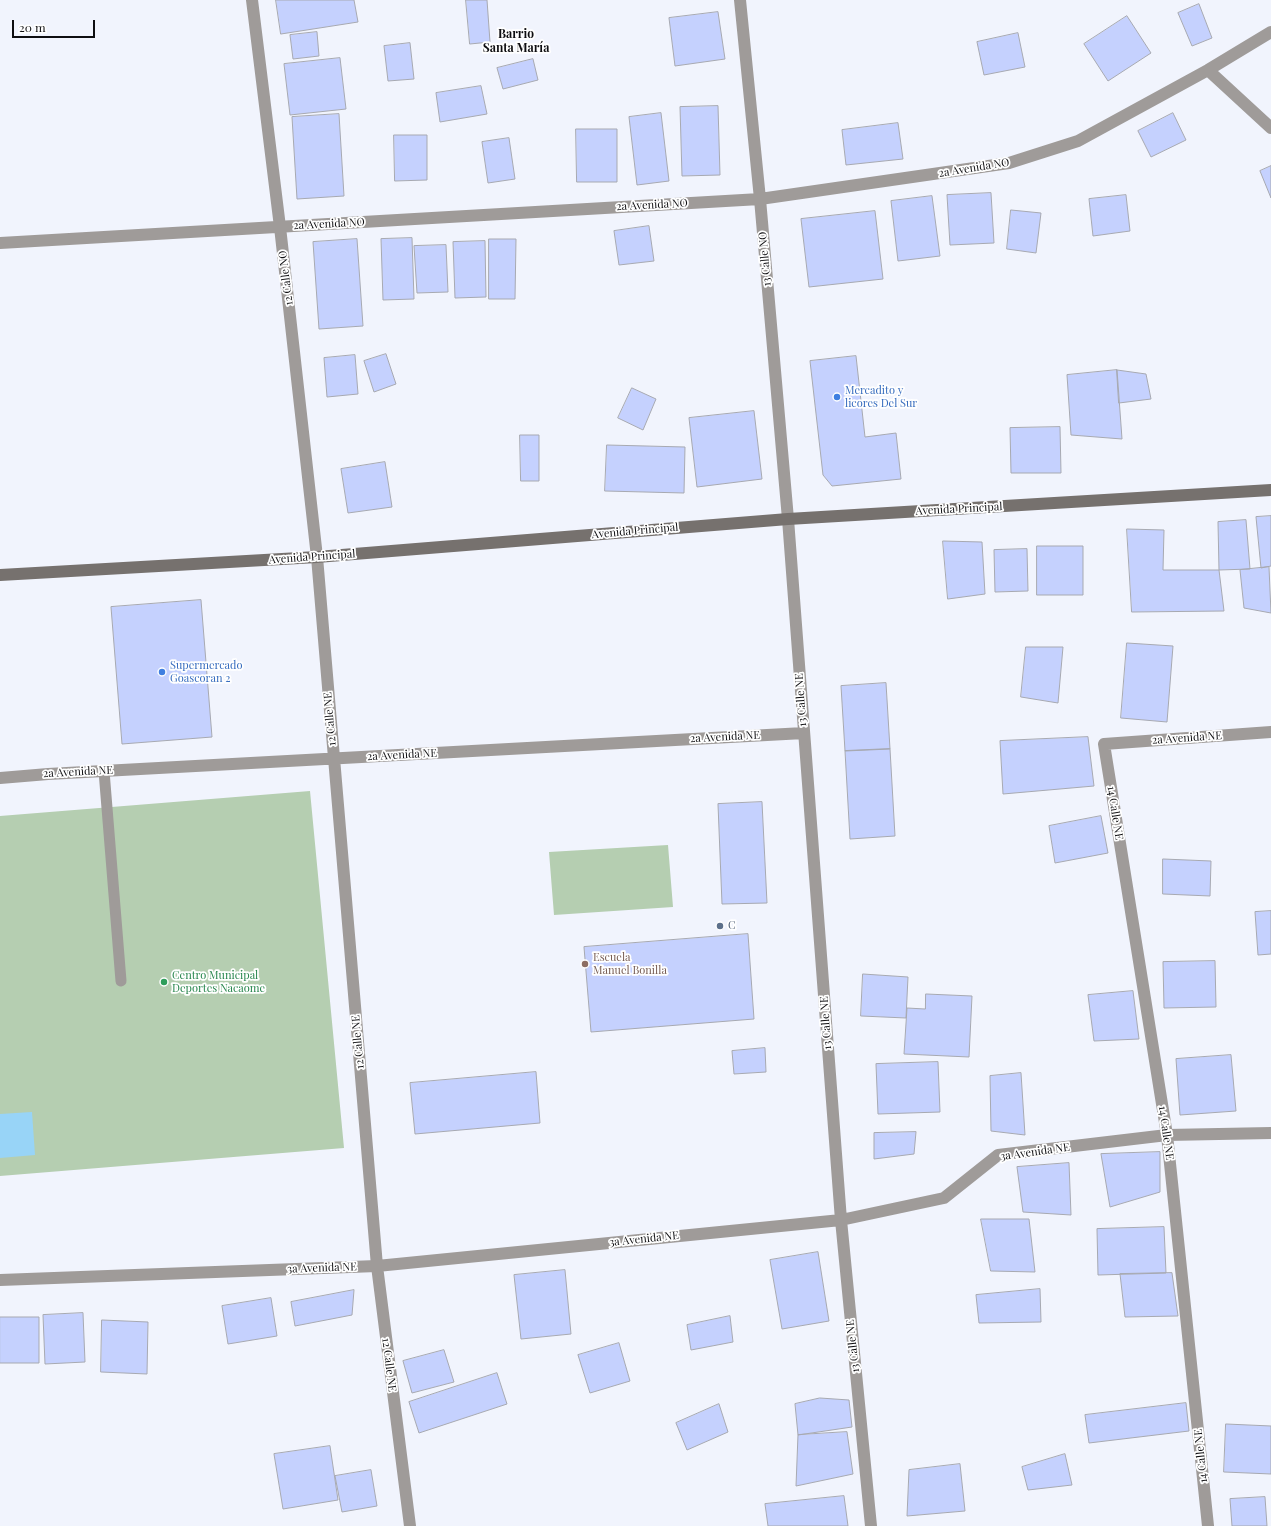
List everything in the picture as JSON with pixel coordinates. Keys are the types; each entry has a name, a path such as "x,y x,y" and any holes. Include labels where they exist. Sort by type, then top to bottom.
{"street":[{"name":"12 Calle NO","path":"252,0 318,557"},
{"name":"13 Calle NO","path":"740,0 760,199 788,519"},
{"name":"2a Avenida NO","path":"0,243 760,199 1009,163 1078,141 1208,70 1271,32"},
{"path":"1208,70 1271,128"},
{"name":"Avenida Principal","path":"0,575 318,557 788,519 1271,490"},
{"name":"13 Calle NE","path":"788,519 840,1220 871,1526"},
{"name":"12 Calle NE","path":"318,557 333,758 377,1266 410,1526"},
{"name":"2a Avenida NE","path":"1104,744 1271,732"},
{"name":"2a Avenida NE","path":"0,778 333,758 804,733"},
{"name":"14 Calle NE","path":"1104,744 1167,1135 1208,1526"},
{"name":"3a Avenida NE","path":"0,1280 377,1266 840,1220 944,1198 998,1155 1167,1135 1271,1133"}],"lane":[{"path":"104,771 121,981"}],"green space":[{"name":"Centro Municipal Deportes Nacaome","path":"310,791 344,1148 0,1176 0,816"},
{"path":"668,845 673,907 554,915 549,852"}],"water":[{"path":"32,1112 35,1155 0,1158 0,1114"}],"building":[{"path":"276,0 354,0 358,22 281,34"},
{"path":"466,0 487,0 490,42 470,44"},
{"path":"1199,4 1212,38 1192,46 1178,13"},
{"path":"718,12 725,59 675,66 669,18"},
{"path":"1127,16 1151,53 1108,81 1084,44"},
{"path":"317,32 319,56 293,59 290,35"},
{"path":"1018,33 1025,67 984,75 977,42"},
{"path":"410,43 414,79 388,81 384,46"},
{"path":"340,58 346,109 290,115 284,64"},
{"path":"533,59 538,80 503,89 497,68"},
{"path":"481,86 487,114 440,122 436,93"},
{"path":"718,106 720,175 682,176 680,107"},
{"path":"661,113 669,181 637,185 629,117"},
{"path":"1173,113 1186,140 1151,157 1138,131"},
{"path":"339,114 344,196 297,199 292,117"},
{"path":"898,123 903,159 846,165 842,130"},
{"path":"576,129 617,129 617,182 577,182"},
{"path":"394,135 427,135 427,180 395,181"},
{"path":"509,138 515,179 488,183 482,142"},
{"path":"1271,166 1271,198 1260,171"},
{"path":"991,193 994,243 950,245 947,195"},
{"path":"1126,195 1130,231 1093,236 1089,199"},
{"path":"932,196 940,256 898,261 891,201"},
{"path":"1011,210 1041,213 1036,253 1007,249"},
{"path":"875,211 883,279 809,287 801,219"},
{"path":"649,226 654,261 619,265 614,231"},
{"path":"412,238 414,299 383,300 381,239"},
{"path":"357,239 363,326 319,329 313,242"},
{"path":"489,239 516,239 515,299 489,299"},
{"path":"485,241 486,297 455,298 453,242"},
{"path":"446,245 448,292 417,293 414,246"},
{"path":"386,354 396,384 374,392 364,361"},
{"path":"355,355 358,394 327,397 324,358"},
{"name":"Mercadito y licores Del Sur","path":"856,356 865,437 896,433 901,479 832,486 823,475 810,361"},
{"path":"1117,370 1122,439 1071,435 1067,375"},
{"path":"1117,370 1146,374 1151,399 1119,403"},
{"path":"632,388 656,399 643,430 618,418"},
{"path":"754,411 762,479 697,487 689,418"},
{"path":"1060,427 1061,473 1011,473 1010,428"},
{"path":"520,435 539,435 539,481 521,481"},
{"path":"607,445 685,447 684,493 605,491"},
{"path":"385,462 392,507 348,513 341,469"},
{"path":"1271,516 1271,566 1261,568 1256,517"},
{"path":"1246,520 1250,569 1219,570 1218,522"},
{"path":"1127,529 1164,530 1163,570 1219,570 1224,611 1132,612"},
{"path":"943,541 982,542 985,594 948,599"},
{"path":"1037,546 1083,546 1083,595 1037,595"},
{"path":"1027,549 1028,591 995,592 994,550"},
{"path":"1269,567 1271,613 1244,608 1240,570"},
{"name":"Supermercado Goascoran 2","path":"201,600 212,737 122,744 111,607"},
{"path":"1127,643 1173,646 1167,722 1121,718"},
{"path":"1026,647 1063,647 1058,703 1021,697"},
{"path":"886,683 890,749 845,751 841,686"},
{"path":"1088,737 1094,786 1003,794 1000,741"},
{"path":"890,749 895,836 850,839 845,751"},
{"path":"762,802 767,903 722,904 718,804"},
{"path":"1101,816 1108,853 1055,863 1049,826"},
{"path":"1163,859 1211,861 1210,896 1163,894"},
{"path":"1271,911 1271,954 1258,955 1255,912"},
{"path":"748,934 754,1019 591,1032 584,947"},
{"path":"1215,961 1216,1007 1164,1008 1163,962"},
{"path":"863,974 908,977 906,1018 861,1016"},
{"path":"1133,991 1139,1039 1094,1041 1088,995"},
{"path":"926,994 972,996 969,1057 904,1054 907,1008 925,1009"},
{"path":"765,1048 766,1072 734,1074 732,1051"},
{"path":"1231,1055 1236,1111 1180,1115 1176,1059"},
{"path":"938,1062 940,1112 878,1114 876,1064"},
{"path":"536,1072 540,1123 415,1134 410,1083"},
{"path":"1021,1073 1025,1135 991,1131 990,1076"},
{"path":"916,1132 914,1154 874,1159 874,1133"},
{"path":"1160,1152 1160,1192 1110,1207 1101,1154"},
{"path":"1069,1163 1071,1215 1023,1212 1017,1167"},
{"path":"981,1219 1029,1219 1035,1272 991,1271"},
{"path":"1164,1227 1166,1273 1098,1275 1097,1229"},
{"path":"818,1252 829,1321 782,1329 770,1260"},
{"path":"565,1270 571,1334 521,1339 514,1275"},
{"path":"1172,1273 1178,1316 1125,1317 1120,1274"},
{"path":"1040,1289 1041,1322 979,1323 976,1295"},
{"path":"354,1290 352,1315 295,1326 291,1302"},
{"path":"271,1298 277,1336 228,1344 222,1306"},
{"path":"83,1313 85,1362 45,1364 43,1315"},
{"path":"730,1316 733,1342 691,1350 687,1325"},
{"path":"0,1317 39,1317 39,1363 0,1363"},
{"path":"102,1320 148,1322 147,1374 101,1372"},
{"path":"619,1343 630,1381 590,1393 578,1355"},
{"path":"444,1350 454,1382 412,1393 403,1361"},
{"path":"497,1373 507,1404 419,1433 409,1402"},
{"path":"820,1398 849,1400 852,1427 798,1435 795,1404"},
{"path":"1186,1403 1189,1431 1089,1443 1085,1415"},
{"path":"719,1404 728,1432 687,1450 676,1423"},
{"path":"1226,1424 1271,1426 1271,1474 1224,1472"},
{"path":"847,1432 853,1474 796,1486 798,1435"},
{"path":"330,1446 338,1500 283,1509 274,1454"},
{"path":"1065,1454 1072,1485 1028,1490 1022,1467"},
{"path":"960,1464 965,1511 907,1516 909,1470"},
{"path":"371,1470 377,1506 342,1512 335,1476"},
{"path":"844,1496 848,1526 768,1526 765,1504"},
{"path":"1265,1497 1267,1526 1232,1526 1230,1499"}],"place":[{"name":"Mercadito y licores Del Sur","path":"837,397"},
{"name":"Supermercado Goascoran 2","path":"162,672"},
{"name":"C","path":"720,926"},
{"name":"Escuela Manuel Bonilla","path":"585,964"},
{"name":"Centro Municipal Deportes Nacaome","path":"164,982"}],"district":[{"name":"Barrio Santa María","path":"516,41"}]}
